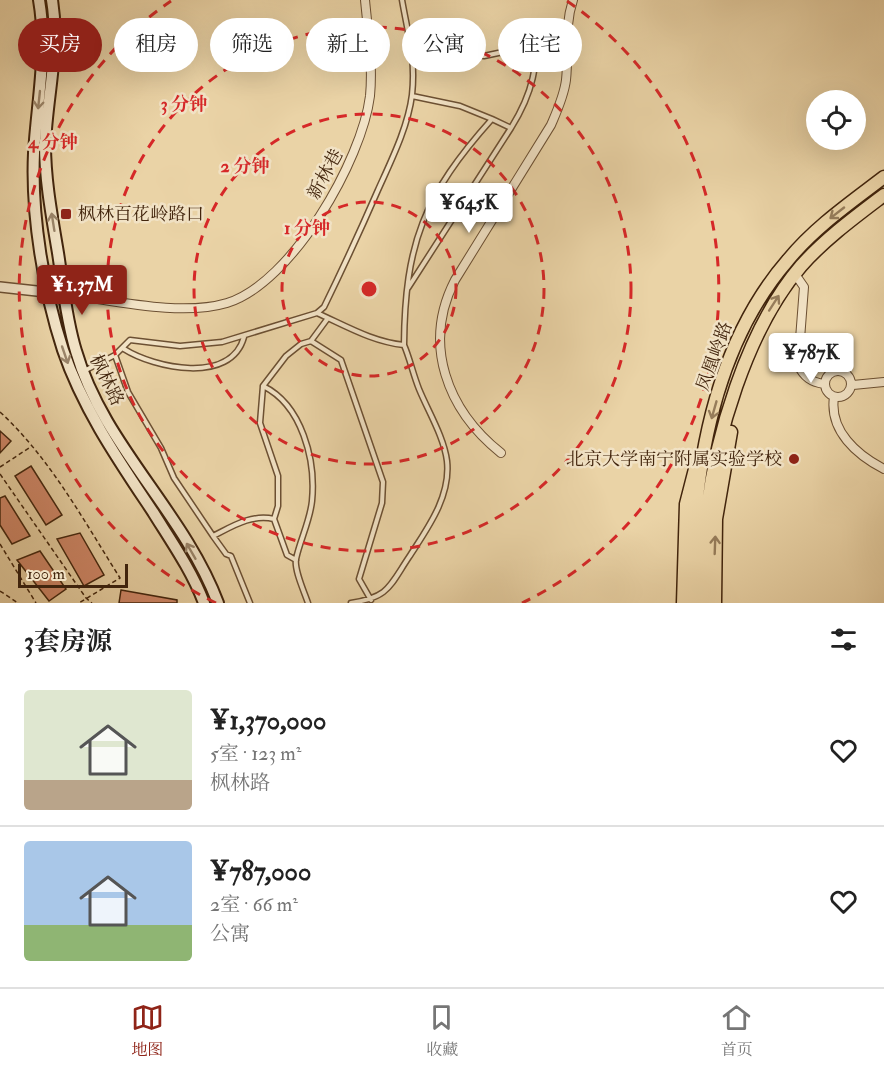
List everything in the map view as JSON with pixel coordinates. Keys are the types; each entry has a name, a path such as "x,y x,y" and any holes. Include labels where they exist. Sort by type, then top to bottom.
{"main road":[{"name":"枫林路","path":"39,0 43,62 34,155 34,182 48,292 63,350 86,404 112,450 176,548 204,603"},
{"name":"枫林路","path":"52,0 56,39 46,160 64,294 76,351 83,372 133,463 188,545 218,603"},
{"name":"凤凰岭路","path":"698,581 695,509 707,437 734,348 750,313 773,278 819,228 884,177"},
{"name":"凤凰岭路","path":"692,603 698,581 710,491 736,392 763,320 795,274 827,240 884,195"},
{"path":"715,603 716,519 736,392"},
{"path":"683,603 683,540 688,490 707,437"},
{"path":"698,581 704,603"}],"street":[{"name":"新林巷","path":"64,294 160,306 208,307 229,302 268,279 289,256 335,194 363,131 370,96 372,64 365,0"},
{"path":"501,453 472,427 456,401 443,368 439,325 444,302 455,280 551,125 561,102 566,81 567,18 573,0"},
{"path":"795,274 804,287 798,365 802,374 810,380 824,384 834,397 844,397 853,385 884,382"},
{"path":"0,286 64,294"},
{"path":"824,384 829,374 836,370 844,373 853,385"},
{"path":"834,397 838,428 867,460 884,469"}],"lane":[{"path":"402,0 406,18"},
{"path":"83,372 124,349 130,340 180,346 244,337 284,321 317,313 324,307 352,252 386,172 411,96 412,72"},
{"path":"406,291 522,111 534,80 535,72"},
{"path":"411,96 460,106 511,129"},
{"path":"351,603 372,600 386,591 431,524 445,484 447,461 443,446 413,374 404,345 406,291 411,252 430,204 461,155 492,119"},
{"path":"317,313 388,343 404,345"},
{"path":"296,560 287,555 274,519 278,506 278,476 260,423 263,386 286,356 301,344 311,341 328,318"},
{"path":"124,349 150,362 167,366 217,365 234,356 244,337"},
{"path":"311,341 341,360 383,482 382,503 359,579 372,600"},
{"path":"115,355 128,392 161,448 174,478 226,554 231,556 250,603"},
{"path":"263,386 275,392 286,402 302,430 312,477 309,518 296,560 308,603"},
{"path":"213,536 249,519 263,517 274,519"}],"path":[{"path":"0,412 25,435 120,578 78,603"},
{"path":"0,467 32,446"},
{"path":"0,474 86,598 92,603"},
{"path":"0,544 36,603"},
{"path":"0,591 18,603"}],"building":[{"path":"0,431 11,441 0,453"},
{"path":"31,466 62,515 46,525 15,476"},
{"path":"5,496 30,536 12,544 0,525 0,498"},
{"path":"80,533 104,575 84,586 57,539"},
{"path":"40,551 66,589 49,601 17,560"},
{"path":"121,590 177,600 177,603 119,603"}],"place":[{"name":"枫林百花岭路口","path":"66,214"},
{"name":"北京大学南宁附属实验学校","path":"794,459"}]}
